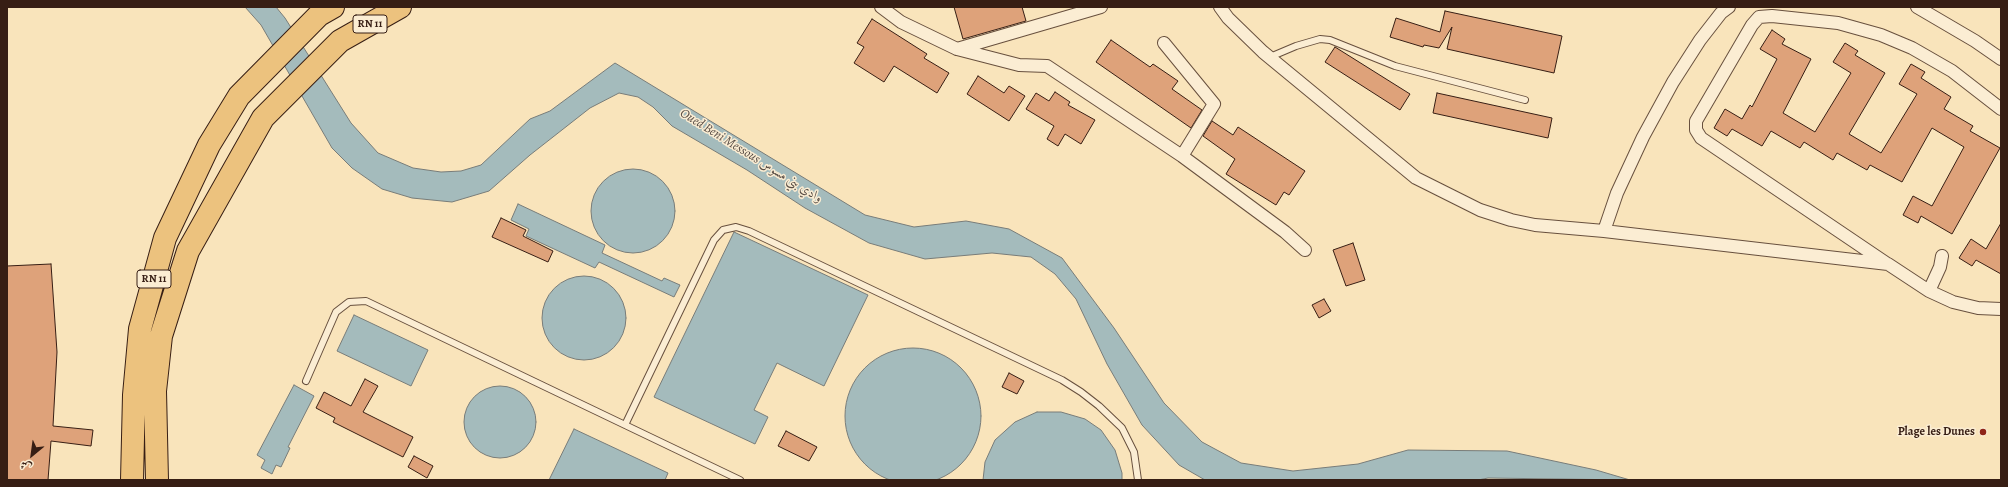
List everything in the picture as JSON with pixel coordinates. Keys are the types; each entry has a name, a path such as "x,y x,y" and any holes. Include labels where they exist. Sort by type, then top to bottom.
{"highway":[{"name":"RN 11","path":"157,480 155,391 161,336 188,251 263,118 340,41 400,7"},
{"name":"RN 11","path":"132,480 134,394 140,329 165,238 209,145 239,96 326,11"}],"street":[{"path":"881,7 901,22 957,49 1019,65 1047,66 1182,156 1285,232 1305,250"},
{"path":"957,49 1101,7"},
{"path":"1220,7 1228,18 1270,57 1416,178 1443,193 1480,210 1511,220 1535,225 1869,257 1888,264 1929,291 1953,302 1978,308 2001,309"},
{"path":"1604,231 1617,193 1643,137 1700,40 1721,13 1728,7"},
{"path":"1917,7 1999,54"},
{"path":"1869,257 1701,138 1696,130 1696,121 1752,24 1759,17 1772,16 1838,23 1881,35 1912,48 1952,71 2001,110"},
{"path":"1164,43 1214,104 1182,156"},
{"path":"1929,291 1940,266 1942,256"}],"lane":[{"path":"1270,57 1296,46 1320,39 1330,40 1395,66 1525,100"},
{"path":"626,425 714,240 723,230 736,226 749,230 1062,380 1081,392 1099,406 1122,428 1134,452 1138,480"},
{"path":"306,381 336,312 349,302 366,302 740,480"}],"water":[{"name":"Oued Beni Messous وادي بني مسوس","path":"245,7 276,7 285,18 351,123 378,153 413,168 441,172 461,171 481,165 530,119 550,111 615,63 865,215 914,227 966,221 1009,229 1062,258 1114,328 1164,403 1202,442 1241,463 1293,471 1358,464 1408,450 1507,451 1596,470 1630,480 1488,478 1478,480 1205,480 1179,465 1142,425 1107,364 1076,299 1055,274 1031,257 992,253 925,259 869,243 805,208 747,170 672,126 653,107 638,97 619,93 590,108 530,155 489,191 452,202 412,198 382,189 352,168 332,148 261,25"},
{"path":"633,169 649,172 663,181 672,195 675,211 672,227 663,241 649,250 633,253 617,250 603,241 594,227 591,211 594,195 603,181 617,172"},
{"path":"518,204 605,245 602,253 662,281 664,278 680,285 674,297 599,262 595,268 526,236 529,229 511,220"},
{"path":"734,232 868,295 824,386 777,363 754,410 768,417 755,444 654,397"},
{"path":"584,276 600,279 614,288 623,302 626,318 623,334 614,348 600,357 584,360 568,357 554,348 545,334 542,318 545,302 554,288 568,279"},
{"path":"354,315 428,350 411,386 337,351"},
{"path":"920,348 933,350 951,359 966,373 979,396 981,416 979,436 970,454 956,469 933,482 906,484 893,482 875,473 860,459 847,436 845,409 847,396 856,378 870,363 893,350"},
{"path":"294,385 314,396 288,447 290,448 281,467 276,465 272,474 261,468 265,460 257,455"},
{"path":"500,386 514,389 526,396 533,408 536,422 533,436 526,448 514,455 500,458 486,455 474,448 467,436 464,422 467,408 474,396 486,389"},
{"path":"1037,412 1061,412 1085,419 1101,430 1115,450 1122,473 1122,480 983,480 985,462 995,440 1015,422"},
{"path":"574,429 668,473 665,480 549,480"}],"building":[{"path":"954,7 1022,7 1026,21 963,39"},
{"path":"1445,11 1562,36 1554,73 1447,49 1452,27 1439,48 1424,45 1423,47 1390,37 1396,18 1440,32"},
{"path":"872,19 927,54 924,58 949,73 937,93 894,66 884,82 854,63 864,47 857,43"},
{"path":"1772,30 1785,39 1782,44 1811,59 1783,113 1815,132 1851,73 1833,62 1845,43 1858,51 1855,55 1885,73 1849,134 1881,153 1917,94 1899,84 1911,64 1925,72 1921,78 1951,97 1944,109 1973,126 1970,131 2000,148 1952,234 1921,216 1918,223 1903,215 1913,196 1932,206 1964,147 1932,128 1902,182 1870,165 1867,170 1837,153 1833,160 1804,142 1800,148 1771,131 1762,146 1732,129 1727,136 1714,128 1725,109 1742,119 1750,105 1752,107 1777,59 1760,49"},
{"path":"1111,40 1150,67 1153,64 1178,81 1172,89 1202,110 1191,128 1096,62"},
{"path":"1335,47 1410,94 1400,110 1325,62"},
{"path":"978,76 1004,93 1009,86 1025,96 1009,121 967,94"},
{"path":"1055,92 1070,102 1068,105 1095,120 1081,144 1065,134 1058,146 1047,139 1054,126 1026,109 1036,93 1049,101"},
{"path":"1437,93 1552,118 1548,138 1433,113"},
{"path":"1212,121 1233,135 1238,127 1305,171 1289,195 1284,192 1276,205 1226,174 1235,159 1203,136"},
{"path":"501,218 526,230 523,236 553,251 548,262 492,237"},
{"path":"2001,223 2001,274 1976,260 1972,266 1959,258 1971,239 1986,249"},
{"path":"1353,243 1365,280 1346,286 1333,250"},
{"path":"51,264 57,352 53,426 93,430 91,446 51,441 48,480 7,480 7,266"},
{"path":"1324,299 1331,311 1319,318 1312,305"},
{"path":"1009,373 1024,381 1017,394 1002,387"},
{"path":"365,379 378,386 363,412 413,437 403,457 333,422 335,418 316,408 324,392 351,406"},
{"path":"786,431 817,447 809,461 778,446"},
{"path":"414,456 433,466 427,478 408,467"}],"place":[{"name":"Plage les Dunes","path":"1983,432"}]}
